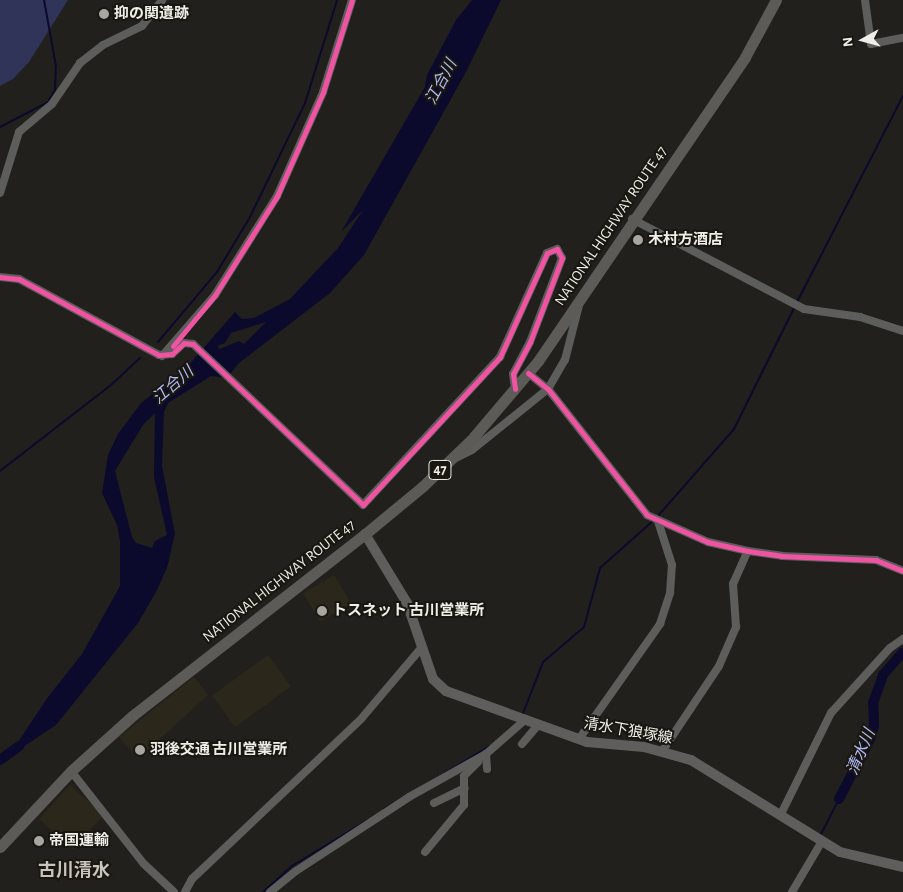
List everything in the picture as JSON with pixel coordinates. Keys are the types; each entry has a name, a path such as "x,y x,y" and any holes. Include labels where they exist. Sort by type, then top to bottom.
{"highway":[{"name":"NATIONAL HIGHWAY ROUTE 47","path":"0,847 71,772 176,680 365,534 450,460 528,373 745,57 776,0"}],"main road":[{"name":"清水下狼塚線","path":"365,534 407,602 437,685 579,739 663,750 699,764 820,839 853,857 903,867"}],"street":[{"path":"0,193 19,132 52,104 80,63 103,45 142,26 162,0"},
{"path":"162,356 215,295 277,196 320,100 352,0"},
{"path":"865,0 871,44 903,38"},
{"path":"632,219 796,304 879,321 903,331"},
{"path":"0,277 19,279 162,356 172,354 184,343 193,344 358,501 365,504 500,357 548,253 557,249 562,258 530,342 513,374 515,389"},
{"path":"450,460 472,450 548,388 565,360 580,298"},
{"path":"528,373 548,388 632,500 656,520 708,542 748,551 782,556 876,560 903,571"},
{"path":"579,739 660,624 670,594 672,565 656,520"},
{"path":"663,750 719,666 736,627 733,584 748,551"},
{"path":"781,814 831,713 890,648 903,639"},
{"path":"185,892 192,879 361,719 422,647"},
{"path":"426,852 464,805 464,776 522,717"},
{"path":"522,744 540,724"},
{"path":"486,754 487,769"},
{"path":"270,892 296,871 410,797 486,754"},
{"path":"71,772 144,864 174,892"},
{"path":"434,803 465,788"},
{"path":"792,892 820,839"}],"shaded area":[{"path":"0,0 68,0 29,62 13,79 0,86"},
{"path":"334,575 351,603 320,622 303,594"},
{"path":"268,655 291,687 235,727 212,696"},
{"path":"194,677 208,695 138,759 119,737"},
{"path":"70,785 103,815 73,849 39,819"}],"water":[{"path":"472,0 501,0 466,72 364,255 330,293 239,363 227,378 211,376 168,403 164,412 162,466 175,534 167,568 138,623 56,725 8,757 48,697 82,654 120,586 120,541 117,525 102,493 108,455 118,434 141,403 187,367 235,312 242,319 254,318 290,299 338,248 363,210 341,232 425,87 427,75 456,20","holes":["266,322 244,344 239,341 220,349 217,346 225,343 231,333","155,413 154,477 167,535 155,541 152,548 136,543 132,537 115,471 143,425"]}],"waterway":[{"path":"0,127 48,102 55,90 56,66 44,0"},
{"path":"158,342 217,272 250,217 305,103 337,0"},
{"path":"796,304 903,96"},
{"path":"657,517 734,429 794,308"},
{"path":"0,471 111,385 140,358"},
{"path":"522,716 543,662 584,627 600,568 653,521"},
{"name":"清水川","path":"839,799 870,739 874,726 873,703 883,675 903,652"},
{"name":"江合川","path":"0,760 19,746"},
{"path":"384,809 490,746"},
{"path":"820,836 839,799"},
{"path":"263,892 292,866 368,820"}],"cycle path":[{"path":"173,346 215,295 277,196 323,92 352,0"},
{"path":"0,277 19,279 159,355 172,354 184,343 193,344 363,505 500,357 547,253 557,249 562,258 530,342 513,374 515,389"},
{"path":"528,373 548,389 647,515 708,542 748,551 782,556 876,560 903,571"}],"place":[{"name":"抑の関遺跡","path":"104,14"},
{"name":"木村方酒店","path":"638,240"},
{"name":"トスネット 古川営業所","path":"322,611"},
{"name":"羽後交通 古川営業所","path":"140,750"},
{"name":"帝国運輸","path":"39,841"}],"district":[{"name":"古川清水","path":"74,871"}]}
